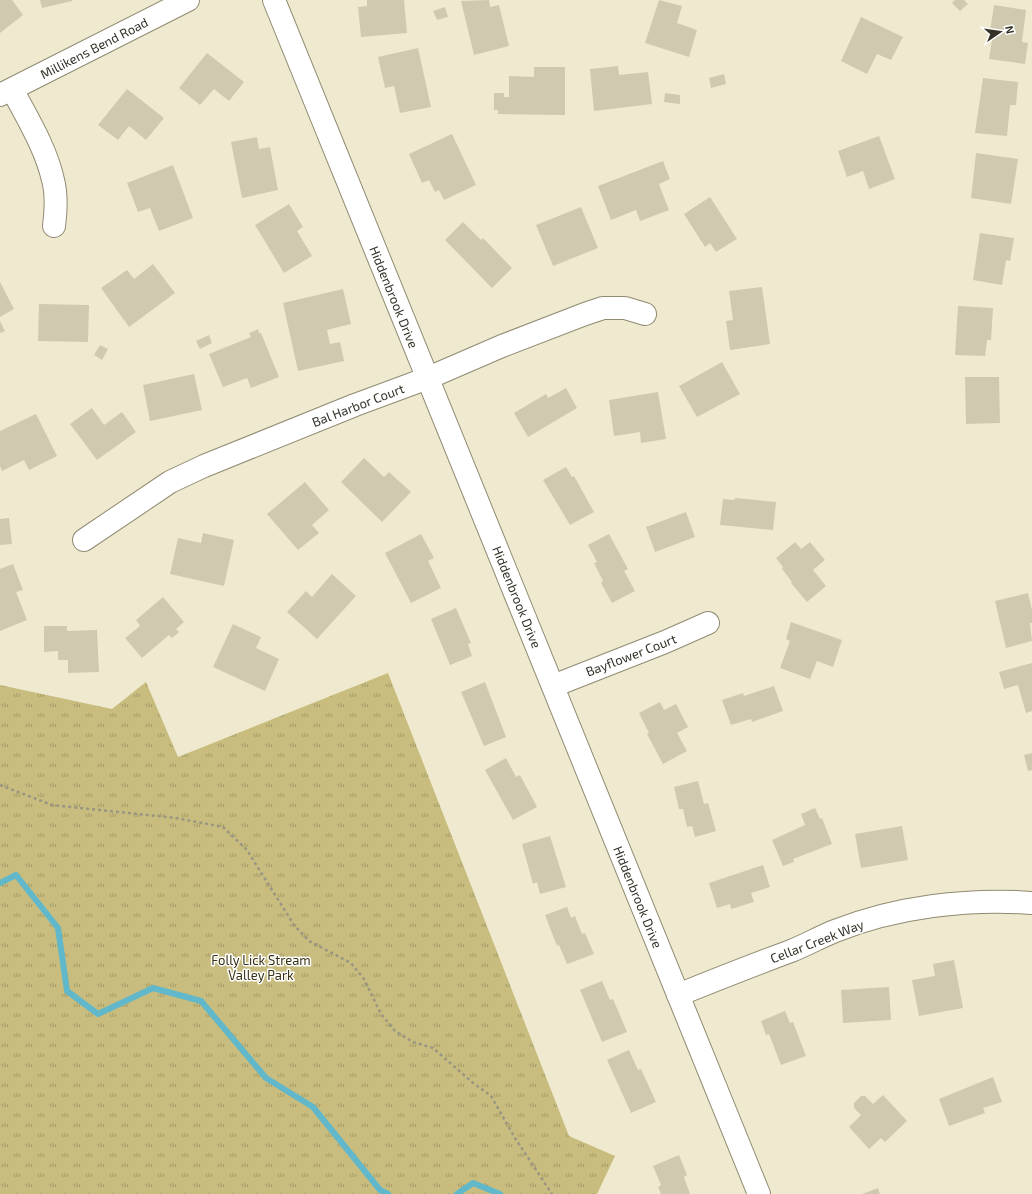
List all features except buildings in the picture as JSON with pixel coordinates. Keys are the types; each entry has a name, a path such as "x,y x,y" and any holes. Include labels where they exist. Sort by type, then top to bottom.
{"street":[{"name":"Millikens Bend Road","path":"6,92 188,0"},
{"name":"Hiddenbrook Drive","path":"274,0 758,1194"},
{"path":"6,92 46,158 53,180 56,204 54,226"},
{"name":"Bal Harbor Court","path":"84,540 170,482 204,466 428,378 502,346 585,314 603,308 625,308 645,314"},
{"name":"Bayflower Court","path":"553,686 665,642 708,623"},
{"name":"Cellar Creek Way","path":"678,995 808,944 836,931 880,918 920,908 969,902 1032,903"}],"path":[{"path":"0,785 52,805 176,818 223,827 247,850 294,925 309,941 351,963 364,979 381,1014 396,1031 413,1042 433,1048 472,1082 491,1096 515,1138 552,1194"}],"green space":[{"name":"Folly Lick Stream Valley Park","path":"388,673 569,1136 615,1156 597,1194 0,1194 0,685 112,709 146,682 178,757"}],"waterway":[{"path":"0,883 16,875 58,928 67,991 98,1014 153,988 201,1001 266,1078 313,1107 380,1190 388,1194"},
{"path":"457,1194 473,1183 500,1194"}]}
